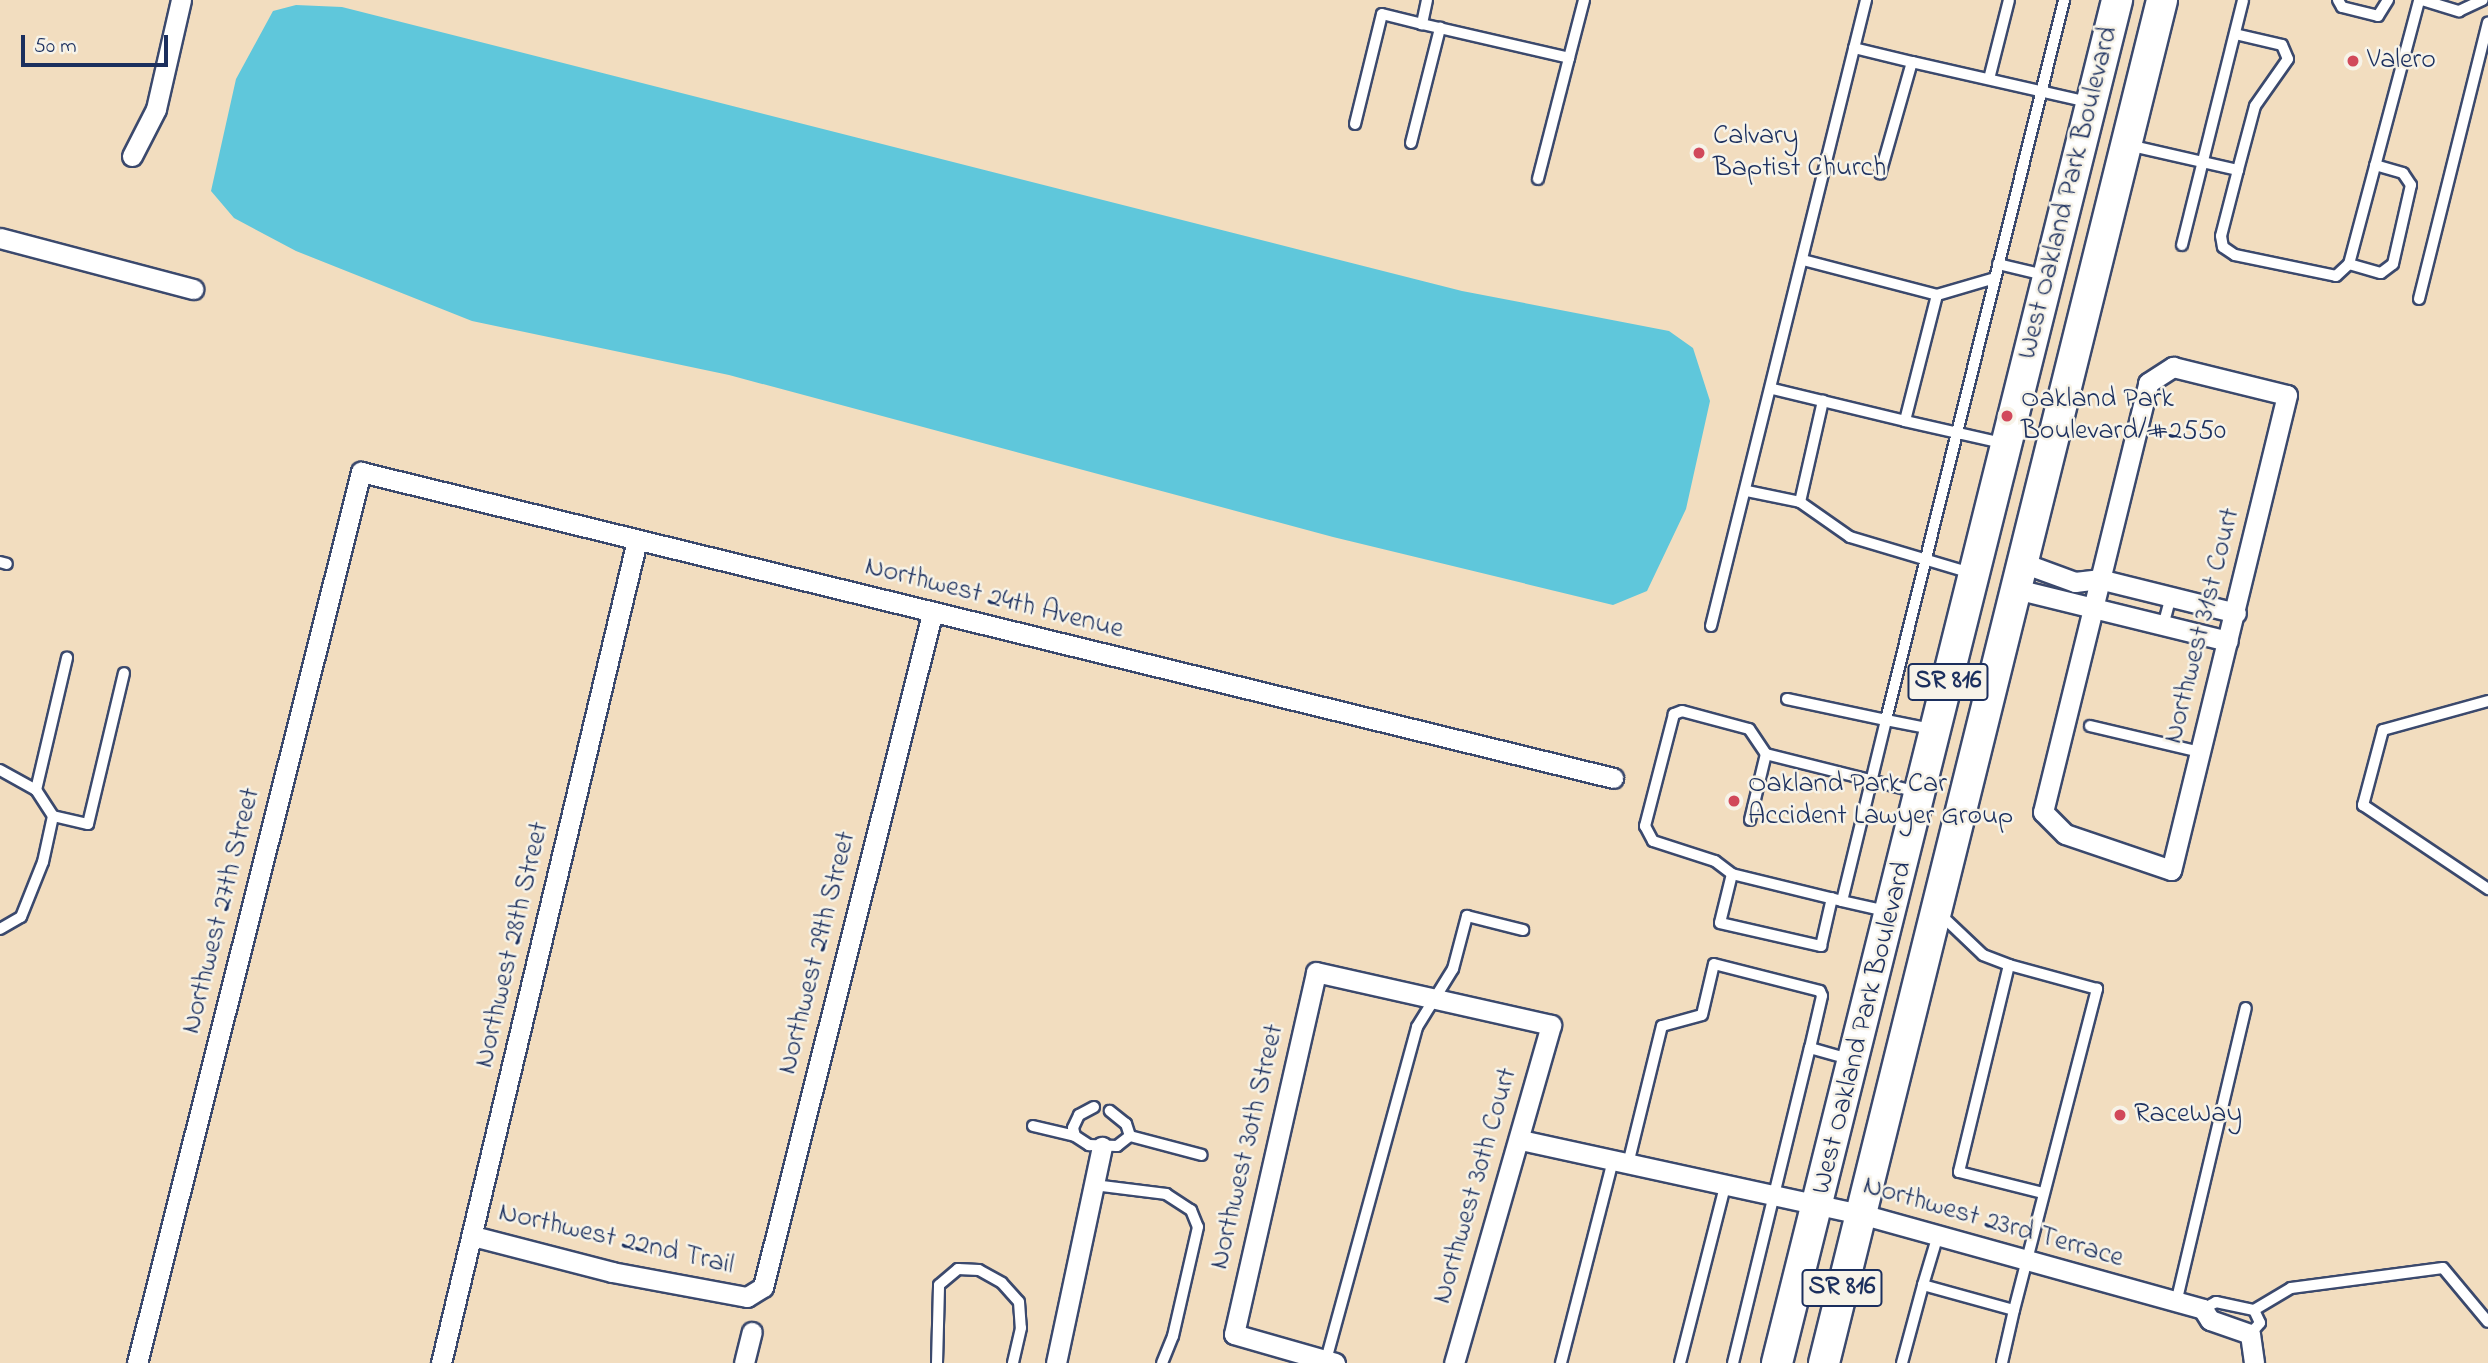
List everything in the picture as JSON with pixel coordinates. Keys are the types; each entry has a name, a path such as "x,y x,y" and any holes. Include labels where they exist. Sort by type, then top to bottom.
{"main road":[{"name":"West Oakland Park Boulevard","path":"1777,1363 1892,913 2117,0"},
{"name":"West Oakland Park Boulevard","path":"1824,1363 2162,0"},
{"path":"1988,521 1990,559 2020,576"},
{"path":"1974,574 1992,586 1999,599 2006,633"}],"street":[{"path":"132,156 156,109 181,0"},
{"path":"0,238 193,289"},
{"name":"Northwest 31st Court","path":"2093,607 2043,812 2065,834 2171,870 2236,613 2287,395 2173,367 2148,383 2099,579"},
{"name":"Northwest 24th Avenue","path":"361,472 932,614 1614,778"},
{"name":"Northwest 27th Street","path":"137,1363 361,472"},
{"name":"Northwest 28th Street","path":"441,1363 637,540"},
{"path":"2020,576 2075,582 2099,579 2236,613"},
{"path":"2020,576 2093,607 2228,642"},
{"path":"2093,607 2099,579"},
{"name":"Northwest 29th Street","path":"747,1297 763,1287 932,614"},
{"name":"Northwest 30th Street","path":"1331,1362 1234,1334 1316,972 1434,996"},
{"name":"Northwest 30th Court","path":"1434,996 1551,1025 1521,1140 1454,1363"},
{"name":"Northwest 23rd Terrace","path":"1521,1140 1773,1197 1861,1214 2203,1309 2210,1320 2250,1334"},
{"path":"1056,1363 1102,1147"},
{"name":"Northwest 22nd Trail","path":"473,1236 612,1272 747,1297"},
{"path":"744,1363 752,1332"},
{"path":"2250,1334 2254,1363"}],"lane":[{"path":"1422,24 1427,0"},
{"path":"1538,179 1584,0"},
{"path":"1711,625 1773,389 1866,0"},
{"path":"1989,79 2009,0"},
{"path":"1732,874 1720,923 1821,946 1871,781 2064,0"},
{"path":"2182,245 2243,0"},
{"path":"2339,0 2342,7 2378,16 2388,0"},
{"path":"2235,34 2283,45 2288,59 2255,107 2221,236 2223,247 2235,255 2318,276 2336,276 2349,264 2421,0 2459,11 2483,0"},
{"path":"1355,124 1382,14 1569,58"},
{"path":"2419,299 2488,22"},
{"path":"1411,143 1440,29"},
{"path":"1854,48 2091,103"},
{"path":"1880,174 1912,62"},
{"path":"2126,144 2238,170"},
{"path":"2349,264 2381,273 2393,264 2411,186 2403,173 2375,165"},
{"path":"1803,260 1937,295 1995,278"},
{"path":"1998,264 2048,275"},
{"path":"1905,421 1937,295"},
{"path":"1773,389 2007,444"},
{"path":"1800,502 1823,401"},
{"path":"1747,491 1800,502 1850,537 1927,557 1974,574"},
{"path":"2163,626 2171,596"},
{"path":"36,790 67,658"},
{"path":"0,770 36,790 53,816 88,824 124,673"},
{"path":"1787,699 1936,730"},
{"path":"2488,701 2383,730 2363,805 2488,889"},
{"path":"1892,913 1732,874 1715,861 1653,841 1645,826 1674,714 1682,711 1749,729 1766,754 1921,792"},
{"path":"2090,726 2201,752"},
{"path":"1750,820 1766,754"},
{"path":"0,929 21,917 43,862 53,816"},
{"path":"1937,911 1983,955 2008,965 2097,989 2043,1193 2002,1363"},
{"path":"1331,1362 1417,1027 1453,969 1467,916 1523,930"},
{"path":"1562,1363 1662,1026 1702,1015 1714,964 1819,991 1810,1048 1733,1363"},
{"path":"2008,965 1959,1172 2043,1193"},
{"path":"2175,1303 2246,1008"},
{"path":"1810,1048 1853,1060"},
{"path":"1075,1136 1075,1121 1094,1107"},
{"path":"1110,1111 1126,1124 1129,1136"},
{"path":"1032,1126 1075,1136 1102,1147 1117,1146 1129,1136"},
{"path":"1129,1136 1202,1155"},
{"path":"1094,1185 1166,1194 1191,1210 1198,1227 1173,1336 1162,1363"},
{"path":"1680,1363 1725,1186"},
{"path":"1902,1363 1938,1235"},
{"path":"2203,1309 2216,1302 2254,1310 2291,1288 2443,1268 2488,1322"},
{"path":"937,1363 939,1285 958,1269 979,1270 1002,1283 1019,1302 1021,1328 1013,1363"},
{"path":"1923,1285 2014,1310"},
{"path":"2250,1334 2260,1323 2254,1310"}],"water":[{"path":"296,5 342,7 1462,291 1669,331 1693,348 1710,401 1686,509 1647,591 1613,605 1333,537 729,375 472,321 296,251 234,218 211,191 236,79 273,11"}],"place":[{"name":"Valero","path":"2353,61"},
{"name":"Calvary Baptist Church","path":"1699,153"},
{"name":"Oakland Park Boulevard/#2550","path":"2007,416"},
{"name":"Oakland Park Car Accident Lawyer Group","path":"1734,801"},
{"name":"RaceWay","path":"2120,1115"}]}
